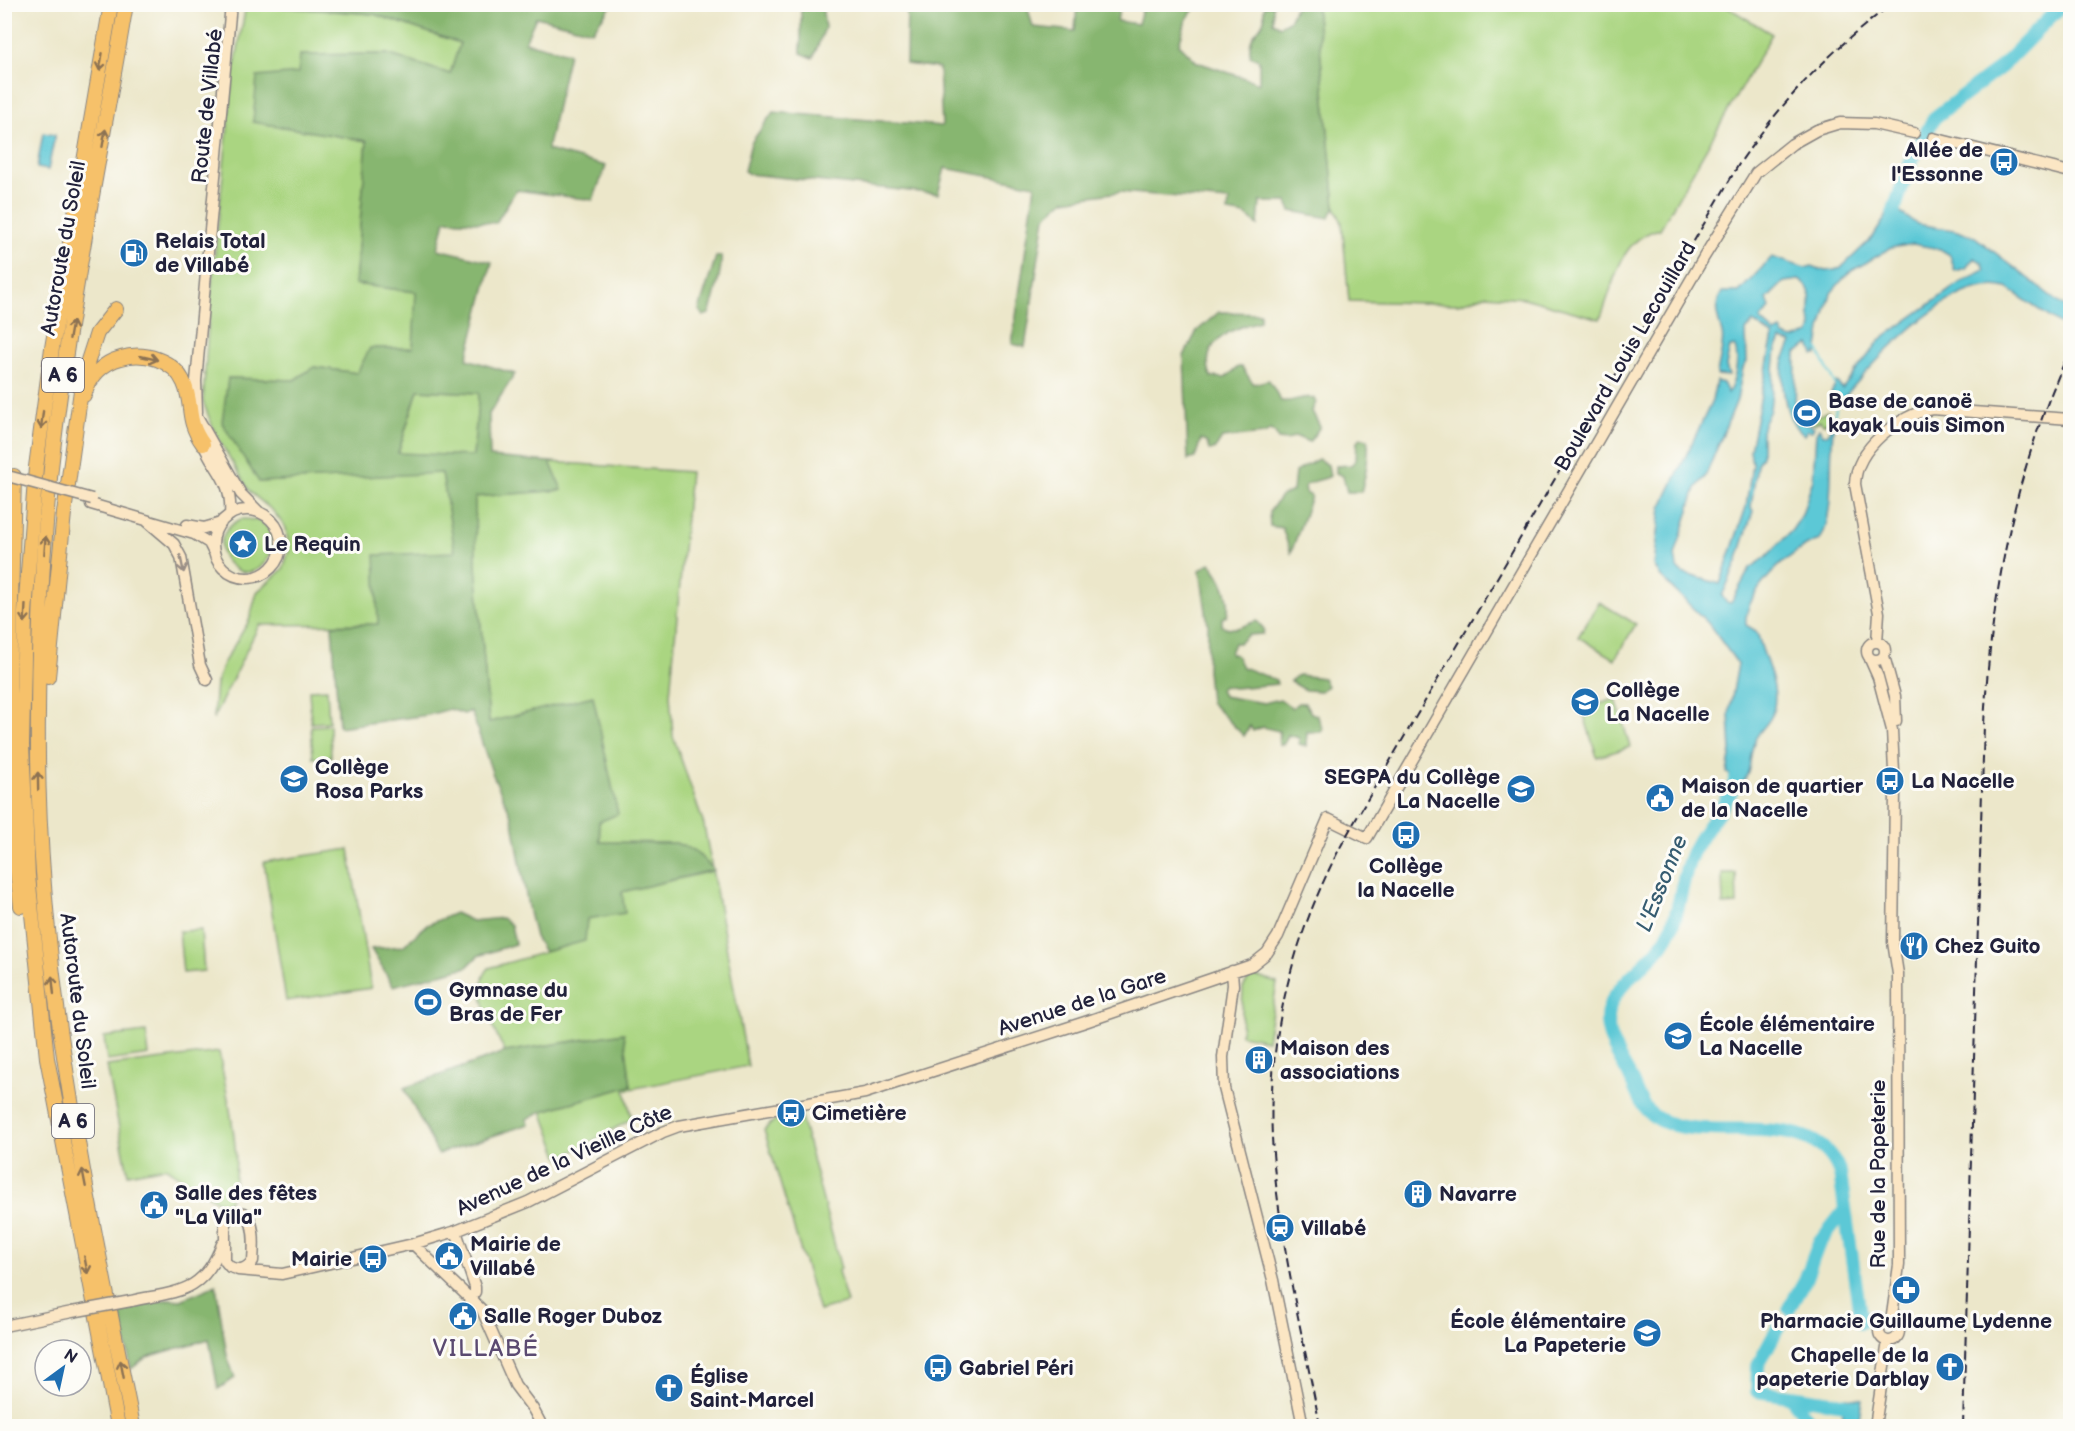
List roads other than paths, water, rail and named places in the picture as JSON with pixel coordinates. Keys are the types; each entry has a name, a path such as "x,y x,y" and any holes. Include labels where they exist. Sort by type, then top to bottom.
{"highway":[{"name":"Autoroute du Soleil","path":"111,4 44,400 35,478 25,613 22,745 31,924 47,1058 118,1426"},
{"name":"Autoroute du Soleil","path":"126,4 67,354 51,468 40,620 38,750 42,874 63,1060 133,1426"},
{"path":"38,750 43,733 53,603 83,376 91,345 97,333 116,309"},
{"path":"78,411 86,388 101,368 129,356 150,357 167,365 183,381 193,431 203,444"},
{"path":"8,477 9,687 13,836"},
{"path":"4,750 27,954 47,1058"}],"street":[{"name":"Route de Villabé","path":"203,444 196,388 231,4"},
{"name":"Route de Villabé","path":"213,212 219,182 238,4"},
{"name":"Boulevard Louis Lecouillard","path":"1356,832 1367,838 1751,180 1768,161 1792,144 1817,130 1840,123 1874,124 1914,133"},
{"path":"1933,138 2070,172"},
{"path":"1877,642 1879,613 1855,484 1859,465 1870,450 1900,421 1919,411 1932,409 2070,419"},
{"path":"8,477 202,537 209,543 222,567 238,577 259,576 276,562 281,540 278,530 241,494 198,418"},
{"path":"203,444 226,482 232,498 213,543 214,554"},
{"path":"91,502 195,527 211,527 225,519 251,511 262,514"},
{"path":"147,521 168,538 181,557 200,665 207,680"},
{"path":"1877,642 1884,647 1890,696"},
{"path":"1877,642 1867,647 1866,652 1890,696"},
{"path":"1870,659 1879,660 1884,656"},
{"name":"Rue de la Papeterie","path":"1875,1426 1888,1341 1894,1340 1899,1331 1897,1325 1892,1322 1899,1265 1896,955 1893,942 1894,755 1890,696"},
{"name":"Avenue de la Gare","path":"760,1111 865,1093 1085,1022 1257,961 1274,944 1328,819 1356,832"},
{"path":"1232,971 1233,985 1223,1056 1224,1088 1288,1343 1303,1426"},
{"name":"Avenue de la Vieille Côte","path":"234,1268 267,1274 311,1269 413,1244 456,1231 528,1202 663,1131 760,1111"},
{"path":"234,1268 225,1261 225,1221 228,1216 239,1212 247,1215 252,1228 253,1261 267,1274"},
{"path":"456,1231 475,1287 475,1292 469,1299"},
{"path":"201,1279 225,1238"},
{"path":"413,1244 486,1317 514,1385 533,1409 542,1426"},
{"path":"4,1326 187,1290 201,1279 234,1268 244,1269 253,1261"}],"water":[{"path":"43,133 55,135 48,170 37,168"},
{"path":"1899,196 1898,211 1917,224 1954,230 1975,237 2070,311 2070,331 2007,288 1985,287 1962,294 1939,307 1893,345 1841,401 1835,399 1831,393 1837,382 1842,389 1880,340 1961,282 1985,270 1982,262 1974,258 1966,268 1955,271 1950,255 1940,249 1913,244 1891,248 1848,273 1831,293 1821,329 1817,355 1814,355 1810,344 1796,353 1795,418 1814,427 1812,431 1807,430 1804,435 1792,422 1788,413 1783,383 1783,362 1792,343 1781,340 1776,349 1770,410 1762,427 1762,456 1757,464 1751,507 1753,511 1737,562 1722,596 1726,602 1731,603 1750,568 1765,558 1792,530 1802,515 1813,479 1816,433 1819,428 1823,435 1828,434 1832,423 1834,424 1830,501 1825,529 1820,540 1796,552 1771,574 1752,600 1747,613 1746,625 1758,635 1775,696 1771,717 1755,740 1748,773 1742,784 1727,773 1731,751 1729,714 1738,664 1708,623 1660,576 1654,565 1661,508 1712,401 1716,381 1723,383 1728,393 1735,376 1737,357 1735,346 1730,347 1726,366 1729,376 1717,375 1723,338 1717,304 1722,292 1739,292 1772,257 1805,268 1812,266 1825,271 1835,270 1843,266 1873,237","holes":["1799,280 1805,284 1810,295 1812,326 1810,334 1793,339 1784,336 1781,330 1775,333 1760,320 1770,308 1767,299 1784,282","1753,322 1773,336 1750,450 1752,464 1746,507 1720,584 1682,573 1677,568 1675,555 1696,488 1705,477 1737,400 1743,368 1747,362 1746,331"]},
{"path":"1846,1397 1862,1399 1858,1426 1840,1426"}],"waterway":[{"name":"L'Essonne","path":"1893,213 1910,164 1934,118 2001,67 2063,4"},
{"path":"1816,346 1836,386"},
{"name":"L'Essonne","path":"1832,426 1836,408"},
{"name":"L'Essonne","path":"1739,762 1738,773 1729,794 1692,853 1676,914 1667,937 1653,956 1619,990 1608,1011 1608,1028 1613,1044 1645,1108 1664,1122 1689,1128 1777,1131 1803,1137 1825,1150 1840,1173 1861,1322"},
{"path":"1789,1308 1805,1280 1819,1243 1844,1211"},
{"path":"1779,1326 1758,1365 1757,1391 1790,1396 1813,1426"},
{"path":"1790,1396 1852,1405"}],"railway":[{"path":"1320,1426 1281,1222 1276,1187 1271,1110 1279,1025 1288,984 1314,903 1352,826 1739,164 1772,119 1808,78 1848,39 1892,4"},
{"path":"1963,1426 1987,675 2000,579 2020,486 2034,440 2070,350"}],"place":[{"name":"Allée de l'Essonne","path":"2004,162"},
{"name":"Relais Total de Villabé","path":"134,253"},
{"name":"Base de canoë kayak Louis Simon","path":"1807,413"},
{"name":"Le Requin","path":"243,544"},
{"name":"Collège La Nacelle","path":"1585,702"},
{"name":"Collège Rosa Parks","path":"294,779"},
{"name":"La Nacelle","path":"1890,781"},
{"name":"SEGPA du Collège La Nacelle","path":"1521,789"},
{"name":"Maison de quartier de la Nacelle","path":"1660,798"},
{"name":"Collège la Nacelle","path":"1406,835"},
{"name":"Chez Guito","path":"1914,946"},
{"name":"Gymnase du Bras de Fer","path":"428,1002"},
{"name":"École élémentaire La Nacelle","path":"1678,1036"},
{"name":"Maison des associations","path":"1259,1060"},
{"name":"Cimetière","path":"791,1113"},
{"name":"Navarre","path":"1418,1194"},
{"name":"Salle des fêtes \"La Villa\"","path":"154,1205"},
{"name":"Villabé","path":"1280,1228"},
{"name":"Mairie de Villabé","path":"449,1256"},
{"name":"Mairie","path":"373,1259"},
{"name":"Pharmacie Guillaume Lydenne","path":"1906,1290"},
{"name":"Salle Roger Duboz","path":"463,1316"},
{"name":"École élémentaire La Papeterie","path":"1647,1333"},
{"name":"Chapelle de la papeterie Darblay","path":"1950,1367"},
{"name":"Gabriel Péri","path":"938,1368"},
{"name":"Église Saint-Marcel","path":"669,1388"}],"district":[{"name":"VILLABÉ","path":"486,1348"}]}
